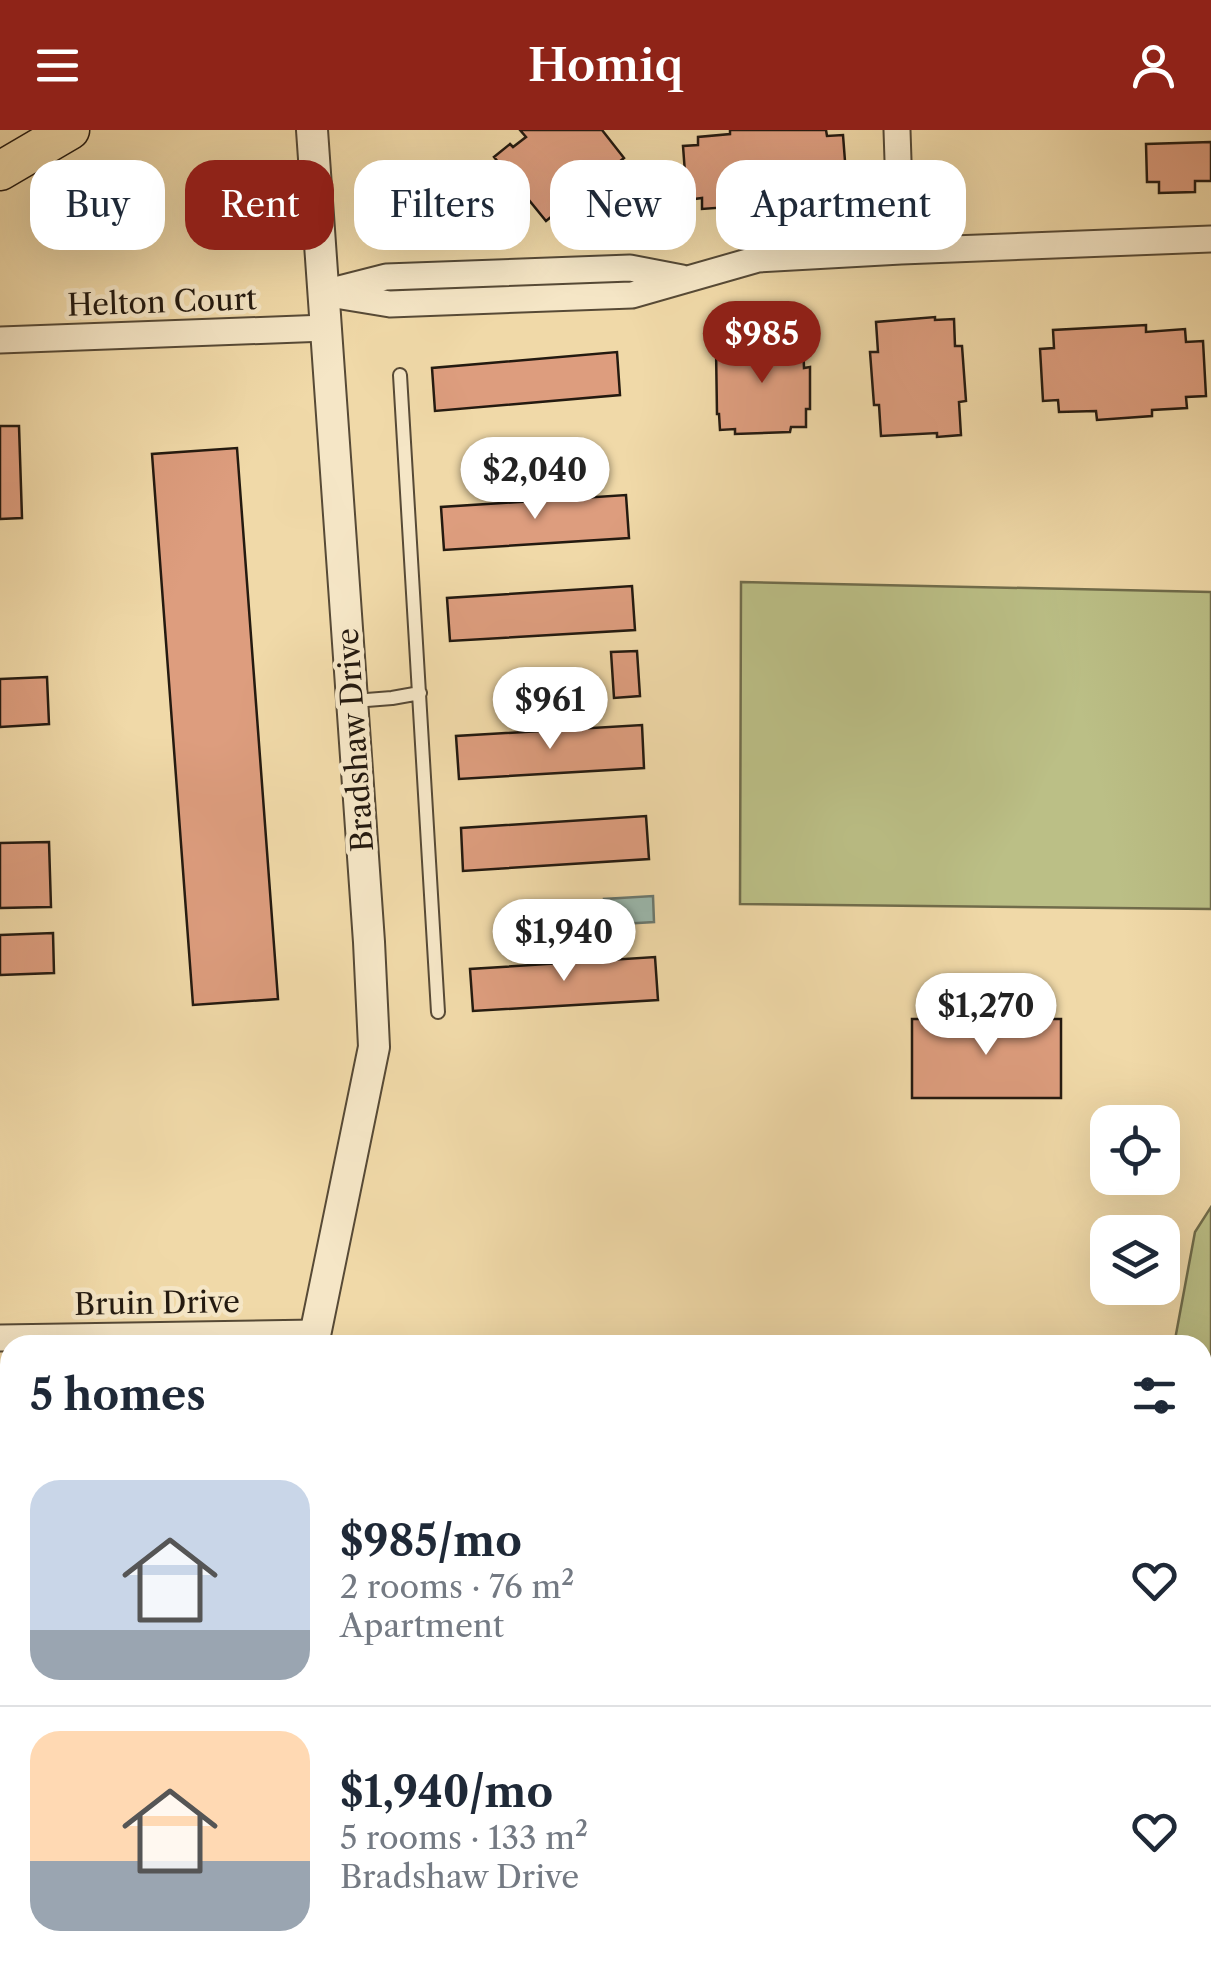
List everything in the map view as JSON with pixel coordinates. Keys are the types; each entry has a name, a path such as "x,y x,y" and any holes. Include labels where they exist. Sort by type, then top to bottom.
{"main road":[{"path":"0,171 70,130"}],"street":[{"name":"Bradshaw Drive","path":"312,130 374,1047 315,1335"},
{"path":"898,130 901,251"},
{"path":"324,293 386,277 630,268 687,279 758,260 1211,239"},
{"name":"Helton Court","path":"0,340 326,328"}],"lane":[{"path":"400,375 438,1012"},
{"path":"352,702 420,693"}],"green space":[{"path":"741,582 1211,592 1211,909 740,904"},
{"path":"1211,1207 1211,1335 1176,1335 1195,1232"}],"water":[{"path":"653,896 654,922 605,925 604,899"}],"building":[{"path":"520,130 602,130 624,158 550,160 550,218 546,221 530,201 530,160 494,157 526,137"},
{"path":"730,130 826,130 827,136 843,135 845,160 716,160 716,208 702,209 702,198 696,199 696,160 684,160 683,146 698,145 698,137 730,134"},
{"path":"1211,142 1211,181 1195,181 1195,192 1159,193 1159,182 1147,182 1146,144"},
{"path":"954,319 955,346 962,346 966,401 959,402 961,435 881,436 870,352 878,352 876,322"},
{"path":"1146,325 1146,332 1185,329 1186,342 1203,341 1206,396 1186,397 1187,408 1152,410 1152,416 1097,420 1096,411 1059,412 1058,400 1043,401 1040,349 1054,348 1053,330"},
{"path":"787,338 787,343 803,342 804,368 810,367 806,427 791,427 790,432 735,434 735,429 720,430 716,348 733,348 734,340"},
{"path":"617,352 620,395 435,411 432,368"},
{"path":"0,426 19,426 22,518 0,519"},
{"path":"237,448 278,999 193,1005 152,454"},
{"path":"626,495 629,538 444,550 441,507"},
{"path":"632,586 635,630 450,641 447,598"},
{"path":"637,651 640,696 614,698 611,652"},
{"path":"47,677 49,724 0,727 0,679"},
{"path":"642,725 644,768 459,779 456,736"},
{"path":"646,816 649,859 463,871 461,828"},
{"path":"49,842 51,907 0,908 0,843"},
{"path":"53,933 54,973 0,975 0,935"},
{"path":"655,957 658,1000 473,1011 470,969"},
{"path":"912,1019 1061,1019 1061,1098 912,1098"}]}
